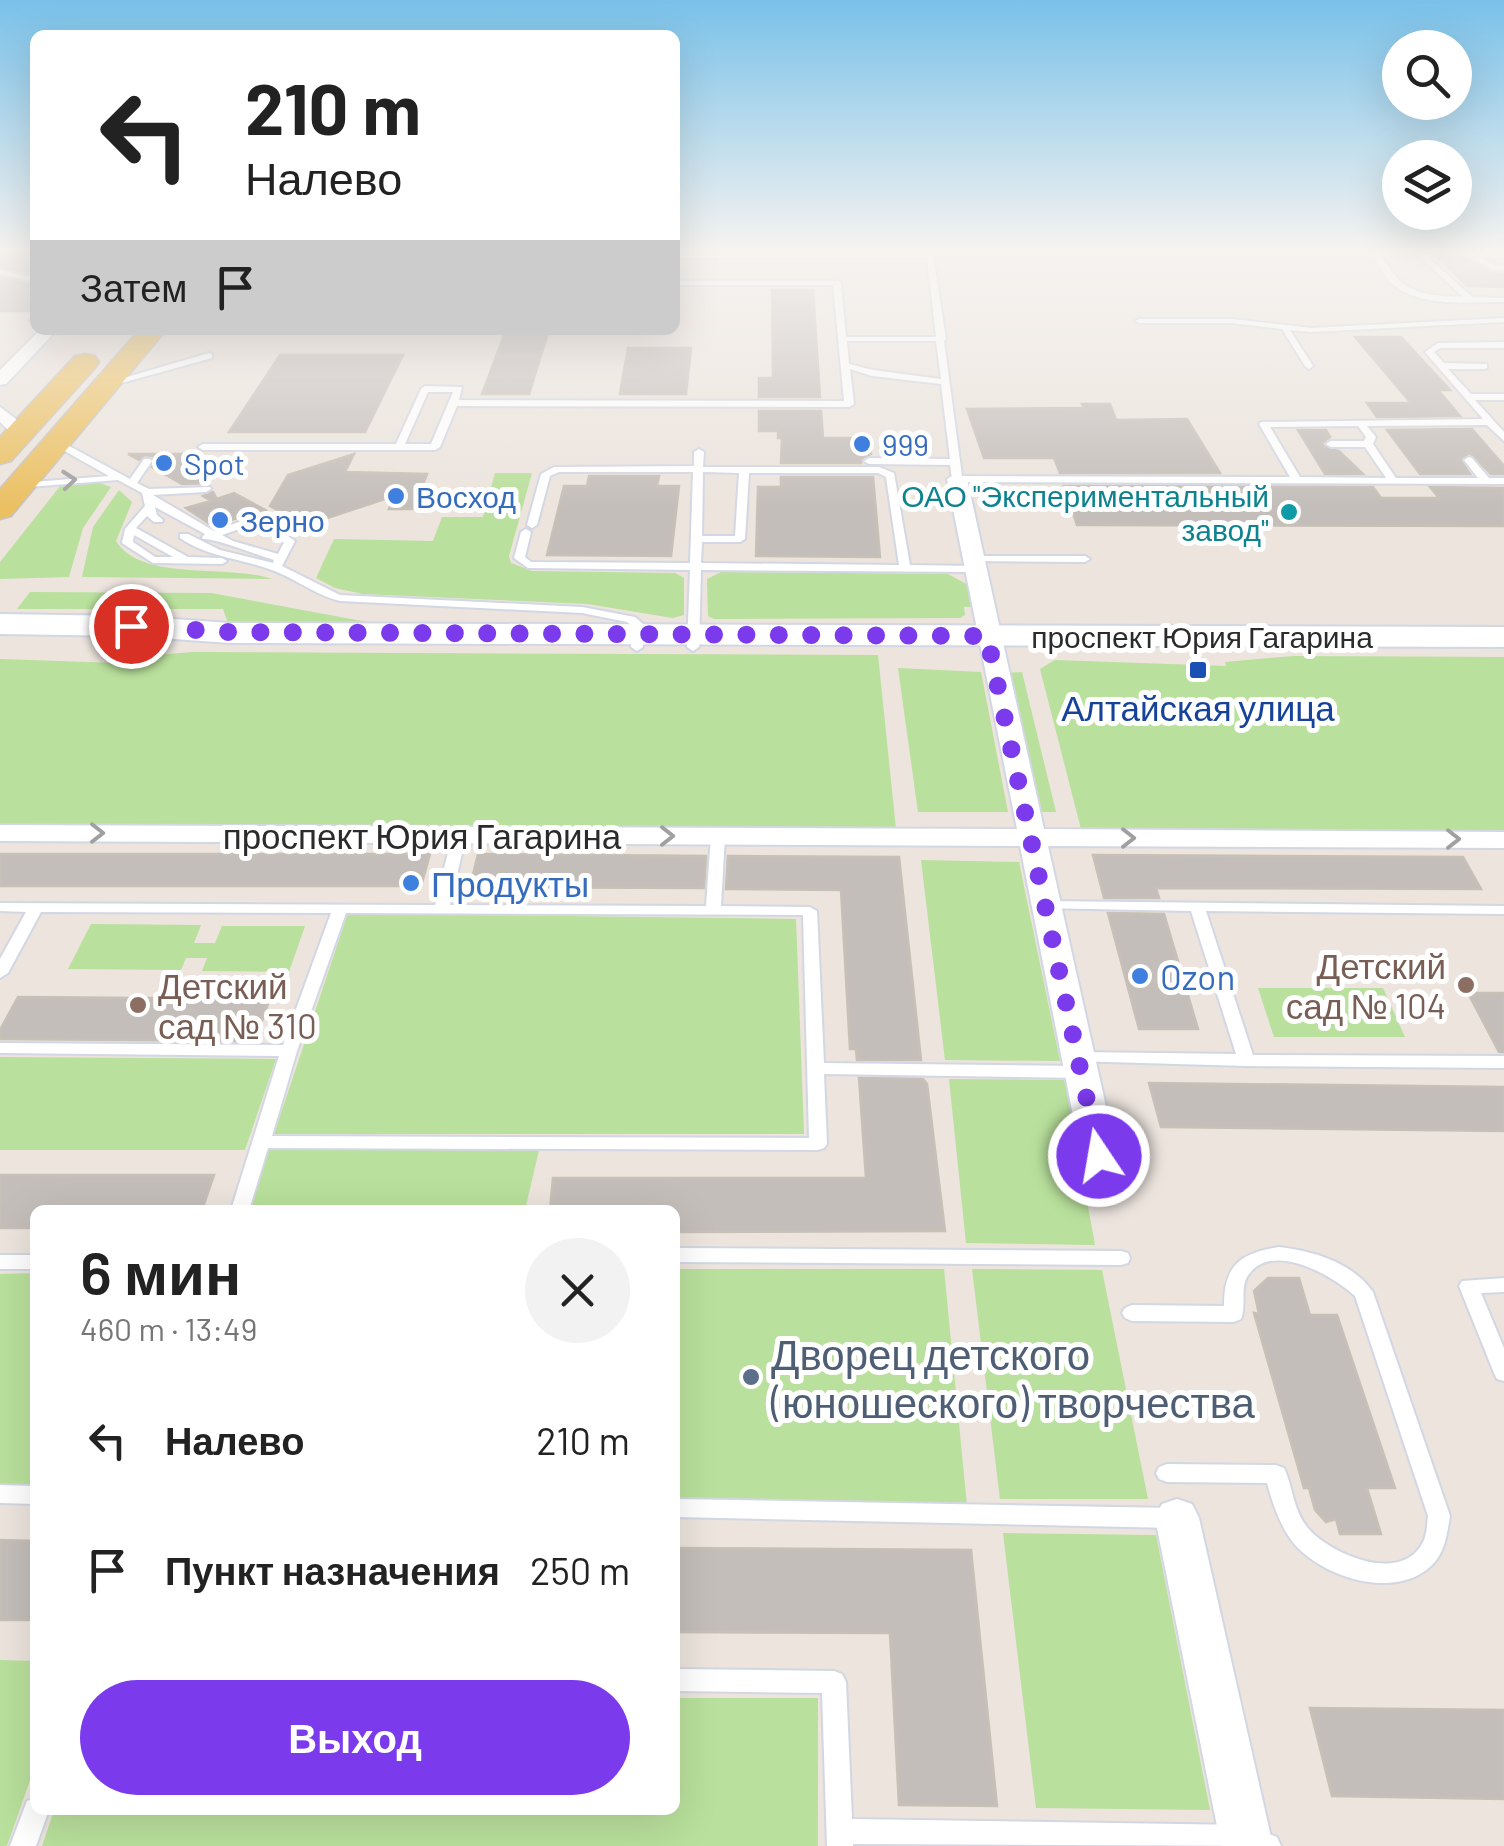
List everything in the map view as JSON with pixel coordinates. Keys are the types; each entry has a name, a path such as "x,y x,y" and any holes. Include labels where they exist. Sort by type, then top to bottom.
{"main road":[{"path":"0,509 149,335"},
{"path":"0,455 10,422 104,340"},
{"name":"проспект Юрия Гагарина","path":"0,624 638,641"},
{"name":"проспект Юрия Гагарина","path":"0,644 1504,638"},
{"name":"проспект Юрия Гагарина","path":"989,642 1504,650"}],"street":[{"path":"0,380 45,335"},
{"path":"956,470 1099,1156"},
{"name":"проспект Юрия Гагарина","path":"0,833 1503,840"},
{"path":"1172,1496 1253,1843"}],"lane":[{"path":"453,403 674,399 848,404 842,335"},
{"path":"941,335 942,382 956,470"},
{"path":"1289,335 1309,366"},
{"path":"842,339 942,340"},
{"path":"1504,345 1431,348 1429,352 1504,438"},
{"path":"107,384 209,356"},
{"path":"845,364 872,373 942,382"},
{"path":"1442,366 1484,366"},
{"path":"203,447 435,448 459,389 426,389 400,447"},
{"path":"1467,397 1504,397"},
{"path":"1296,479 1264,424 1487,422"},
{"path":"1361,424 1371,437 1368,444"},
{"path":"57,443 213,535 278,564 320,594 582,610 632,619 637,624 638,641"},
{"path":"1331,444 1368,444"},
{"path":"1368,444 1393,480"},
{"path":"1469,460 1486,481"},
{"path":"131,484 146,461"},
{"path":"699,461 744,470 880,470 892,476 905,568"},
{"path":"694,641 699,461"},
{"path":"1085,559 905,568 528,565 519,558 546,474 557,469 699,461 1296,479 1504,481"},
{"path":"696,539 740,539 744,470"},
{"path":"20,486 118,478"},
{"path":"206,489 148,499 126,543 154,560 278,564"},
{"path":"148,499 152,516 158,520"},
{"path":"165,550 255,518 290,541 278,564"},
{"path":"130,529 188,560"},
{"path":"188,539 241,561"},
{"path":"442,906 459,836"},
{"path":"712,909 718,836"},
{"path":"1045,905 1198,910 1504,910"},
{"path":"0,906 810,910 818,1144 260,1142"},
{"path":"241,1205 289,1051 341,906"},
{"path":"0,972 36,907"},
{"path":"1198,910 1246,1060"},
{"path":"0,1048 289,1051"},
{"path":"816,1068 1246,1060 1504,1062"},
{"path":"680,1255 1121,1258"},
{"path":"680,1508 1172,1496 1276,1474 1294,1528 1319,1552 1350,1568 1393,1573 1424,1559 1439,1532 1439,1516 1363,1292 1338,1269 1303,1256 1268,1255 1253,1260 1233,1280 1234,1314 1132,1313"},
{"path":"0,1262 30,1262"},
{"path":"1504,1285 1469,1286 1504,1373"},
{"path":"0,1494 30,1494"},
{"path":"680,1680 834,1682 839,1839 1253,1843"},
{"path":"23,1846 34,1815"}],"green space":[{"path":"495,473 532,473 509,556 511,563 532,571 675,573 684,578 684,615 673,618 587,604 363,594 335,588 316,578 334,539 433,541 442,517 483,517"},
{"path":"97,482 111,487 83,528 69,577 0,579 0,562 61,485"},
{"path":"119,490 132,502 116,541 128,554 165,567 272,579 82,577 93,527"},
{"path":"721,572 948,574 968,585 973,607 964,607 965,615 960,618 714,619 708,616 707,579"},
{"path":"30,592 211,593 389,626 228,623 223,609 17,609"},
{"path":"192,652 878,655 896,829 0,824 0,659 117,663 121,658"},
{"path":"1293,656 1504,657 1504,831 1081,829 1040,669 1055,660 1226,666 1225,662"},
{"path":"898,668 981,672 1008,812 918,812"},
{"path":"1022,672 1056,812 1039,812 1007,673"},
{"path":"921,860 1019,862 1060,1061 945,1060"},
{"path":"348,913 796,919 804,1134 274,1134"},
{"path":"91,924 201,925 194,943 215,943 222,926 305,926 289,972 202,971 207,958 186,958 181,970 68,969"},
{"path":"1258,988 1383,988 1405,1037 1274,1037"},
{"path":"0,1057 276,1059 245,1150 0,1150"},
{"path":"949,1079 1065,1080 1095,1245 966,1243"},
{"path":"268,1149 539,1150 526,1205 251,1205"},
{"path":"680,1269 944,1269 967,1506 680,1504"},
{"path":"972,1269 1102,1270 1148,1499 1000,1499"},
{"path":"30,1273 30,1485 0,1484 0,1274"},
{"path":"1003,1533 1156,1535 1210,1810 1036,1808"},
{"path":"0,1660 30,1661 30,1780 7,1846 0,1846"},
{"path":"680,1698 818,1698 818,1846 42,1846 52,1815 680,1815"}],"building":[{"path":"504,335 547,335 529,394 482,394"},
{"path":"773,335 816,335 820,397 759,397 759,378 773,378"},
{"path":"1355,337 1401,337 1450,390 1438,390 1460,416 1377,417 1367,403 1411,403"},
{"path":"628,348 691,348 686,394 620,394"},
{"path":"280,355 403,355 365,432 229,432"},
{"path":"1082,404 1110,404 1116,420 1187,419 1220,473 1060,473 1054,458 984,458 967,409 1084,408"},
{"path":"759,411 821,411 823,438 870,438 871,454 862,458 861,463 781,463 782,438 778,438 778,431 759,431"},
{"path":"1472,429 1504,466 1504,474 1491,474 1470,453 1460,459 1470,474 1420,474 1387,430"},
{"path":"1298,430 1326,430 1330,437 1322,443 1324,447 1339,451 1363,474 1325,474"},
{"path":"128,454 189,454 207,483 182,484 152,467 156,461 153,456 144,455 139,460"},
{"path":"354,454 345,472 427,474 414,509 389,509 394,496 318,521 314,530 270,506 288,475"},
{"path":"589,476 659,476 657,486 679,486 671,556 547,555 564,486 587,486"},
{"path":"781,477 873,477 880,557 756,556 758,487 781,487"},
{"name":"ОАО \"Экспериментальный завод\"","path":"1064,486 1373,487 1381,498 1439,498 1430,487 1504,488 1504,526 1077,525"},
{"path":"213,492 217,499 234,493 267,511 250,510 246,515 213,526 186,508 211,501 203,496"},
{"path":"0,854 430,854 421,886 0,886"},
{"path":"478,854 706,856 704,888 470,887"},
{"path":"1093,855 1463,857 1481,889 1156,888 1159,898 1104,898"},
{"path":"728,856 899,857 921,1060 857,1060 856,1049 850,1049 841,890 726,889"},
{"path":"1108,913 1164,914 1198,1029 1139,1029"},
{"path":"1468,993 1504,993 1504,1052 1499,1052"},
{"path":"18,997 270,998 255,1041 0,1039 0,1030"},
{"path":"859,1078 923,1079 927,1084 945,1231 680,1232 680,1205 550,1205 553,1178 866,1178"},
{"path":"1149,1083 1504,1087 1504,1131 1161,1127"},
{"path":"0,1175 214,1175 204,1205 30,1205 30,1228 0,1228"},
{"path":"1268,1278 1299,1278 1310,1315 1337,1315 1395,1488 1367,1488 1381,1534 1340,1534 1336,1519 1326,1522 1315,1510 1309,1488 1304,1488 1254,1313 1259,1314 1254,1291"},
{"path":"0,1540 30,1541 30,1620 0,1620"},
{"path":"680,1548 971,1550 997,1806 899,1805 890,1633 680,1632"},
{"path":"1310,1708 1504,1710 1504,1799 1332,1796"}],"place":[{"name":"999","path":"862,444"},
{"name":"Spot","path":"164,463"},
{"name":"Восход","path":"396,496"},
{"name":"ОАО \"Экспериментальный завод\"","path":"1289,512"},
{"name":"Зерно","path":"220,520"},
{"name":"Алтайская улица","path":"1198,670"},
{"name":"Продукты","path":"411,883"},
{"name":"Ozon","path":"1140,976"},
{"name":"Детский сад № 104","path":"1466,985"},
{"name":"Детский сад № 310","path":"138,1005"},
{"name":"Дворец детского (юношеского) творчества","path":"751,1377"}],"route":[{"path":"131,626 230,632 987,636 1099,1156"}]}
